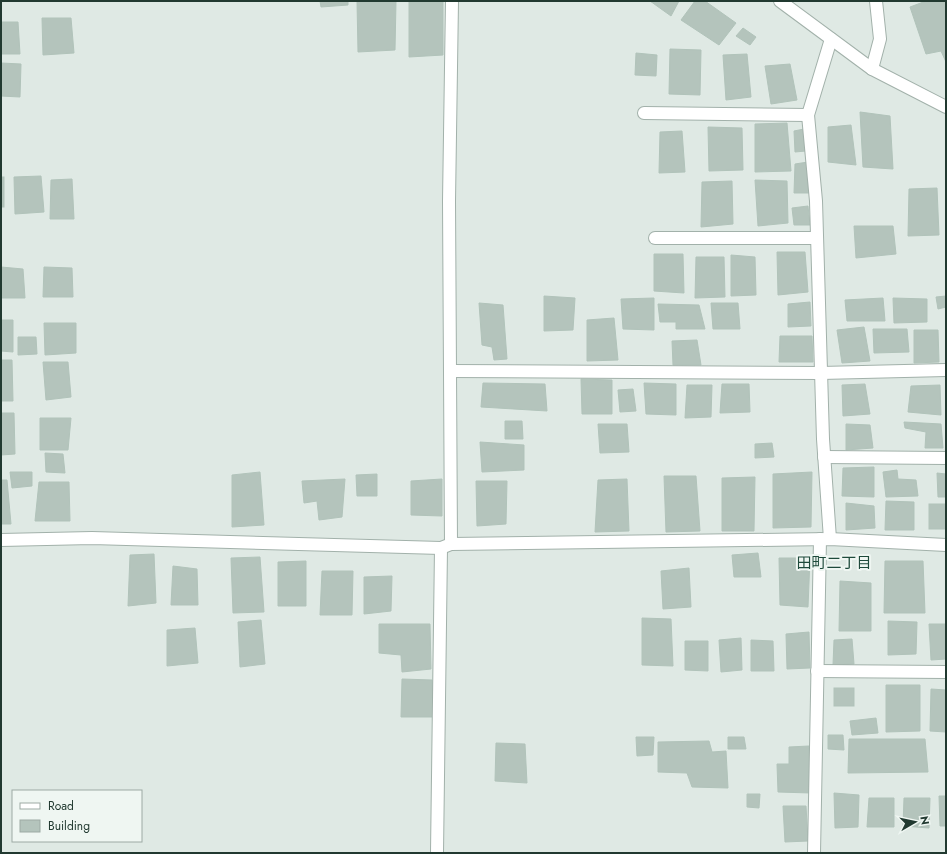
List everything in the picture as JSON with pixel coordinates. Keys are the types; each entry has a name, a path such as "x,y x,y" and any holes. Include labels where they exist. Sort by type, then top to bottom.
{"street":[{"path":"437,853 450,371 449,201 452,1"},
{"path":"780,1 830,40 872,69 946,106"},
{"path":"872,69 880,39 876,1"},
{"path":"814,853 817,671 825,539 816,201 808,116 830,40"},
{"path":"644,113 808,116"},
{"path":"655,238 817,238"},
{"path":"450,371 821,373 946,370"},
{"path":"824,457 946,458"},
{"path":"1,540 92,538 446,546 825,539 946,545"},
{"path":"817,671 946,672"}],"building":[{"path":"320,1 348,1 348,5 321,7"},
{"path":"357,1 396,1 395,50 358,52"},
{"path":"409,1 443,1 443,55 409,57"},
{"path":"650,1 679,1 671,16"},
{"path":"695,1 705,1 736,23 719,45 681,20"},
{"path":"926,1 945,1 946,4 946,62 941,51 926,54 910,7"},
{"path":"42,18 71,18 74,53 43,55"},
{"path":"1,22 18,22 20,54 1,54"},
{"path":"743,28 756,37 750,45 736,36"},
{"path":"670,49 701,50 700,95 669,94"},
{"path":"636,53 657,55 656,76 635,75"},
{"path":"747,54 751,97 726,100 723,55"},
{"path":"1,63 21,64 20,97 1,96"},
{"path":"790,64 797,100 771,104 765,66"},
{"path":"860,112 890,116 893,169 863,167"},
{"path":"787,123 791,171 755,172 755,124"},
{"path":"851,125 856,165 828,162 828,127"},
{"path":"708,127 742,128 743,170 709,171"},
{"path":"804,129 806,151 795,152 794,131"},
{"path":"682,131 685,172 659,173 660,132"},
{"path":"808,162 812,193 794,193 795,164"},
{"path":"41,176 44,212 15,214 14,177"},
{"path":"1,177 4,177 4,207 1,207"},
{"path":"72,179 74,219 50,219 51,180"},
{"path":"755,180 787,181 788,223 758,226"},
{"path":"732,181 733,224 701,227 702,182"},
{"path":"937,188 939,235 908,236 909,189"},
{"path":"808,206 810,225 794,225 792,208"},
{"path":"854,226 893,226 896,254 856,258"},
{"path":"777,252 805,252 808,292 778,295"},
{"path":"654,254 683,254 684,293 654,291"},
{"path":"731,255 755,257 756,295 731,296"},
{"path":"696,257 724,257 725,297 695,298"},
{"path":"1,267 23,269 25,298 1,298"},
{"path":"44,267 72,268 73,297 43,297"},
{"path":"544,296 575,298 573,330 544,331"},
{"path":"946,296 946,307 938,309 936,297"},
{"path":"654,298 654,330 623,329 621,299"},
{"path":"883,298 885,321 847,321 845,300"},
{"path":"893,298 927,299 927,322 894,323"},
{"path":"810,302 811,326 788,327 788,304"},
{"path":"479,303 503,305 507,359 494,360 492,347 482,345"},
{"path":"711,303 738,303 740,329 713,329"},
{"path":"658,304 699,305 705,329 676,329 676,322 660,322"},
{"path":"614,318 618,360 587,361 587,320"},
{"path":"1,320 13,320 13,352 1,351"},
{"path":"44,323 76,323 76,353 45,355"},
{"path":"864,327 870,361 842,363 837,330"},
{"path":"873,329 907,329 909,352 874,353"},
{"path":"914,330 938,330 939,362 914,363"},
{"path":"780,336 812,336 813,362 779,362"},
{"path":"18,337 36,337 37,354 18,355"},
{"path":"697,340 701,365 673,365 672,341"},
{"path":"1,360 12,360 13,401 1,401"},
{"path":"43,362 68,362 71,397 46,400"},
{"path":"581,379 612,380 612,414 582,414"},
{"path":"483,383 545,384 547,411 481,407"},
{"path":"644,383 676,384 676,415 646,414"},
{"path":"722,384 749,384 750,412 720,413"},
{"path":"865,384 870,414 843,416 842,385"},
{"path":"687,385 712,385 711,417 685,418"},
{"path":"940,385 941,415 908,412 911,386"},
{"path":"633,389 636,411 620,412 618,390"},
{"path":"1,413 14,413 15,454 1,455"},
{"path":"40,418 71,418 68,450 40,450"},
{"path":"505,421 522,421 523,439 505,439"},
{"path":"904,422 941,424 943,448 925,448 926,432 905,428"},
{"path":"598,424 627,424 629,452 600,453"},
{"path":"846,424 870,425 873,448 846,450"},
{"path":"480,442 524,445 524,470 482,472"},
{"path":"772,443 774,457 755,458 755,444"},
{"path":"45,453 63,454 65,473 46,472"},
{"path":"874,467 874,497 842,496 843,468"},
{"path":"897,470 898,479 916,480 918,496 886,497 883,472"},
{"path":"10,472 32,472 32,486 12,488"},
{"path":"260,472 264,525 232,527 232,475"},
{"path":"812,472 811,527 773,528 773,474"},
{"path":"937,473 946,474 946,497 938,497"},
{"path":"377,474 377,496 357,496 356,475"},
{"path":"664,476 696,476 700,531 666,532"},
{"path":"755,477 754,531 722,531 722,478"},
{"path":"345,479 342,517 319,520 317,501 304,503 302,481"},
{"path":"442,479 442,516 411,515 411,481"},
{"path":"627,479 629,531 595,532 598,480"},
{"path":"1,480 7,480 11,524 1,524"},
{"path":"476,481 507,481 506,524 477,526"},
{"path":"39,482 69,482 70,521 35,521"},
{"path":"886,501 914,502 914,530 885,530"},
{"path":"846,503 874,506 875,528 846,530"},
{"path":"929,504 946,504 946,529 929,529"},
{"path":"758,553 761,577 734,577 732,555"},
{"path":"154,554 156,603 128,606 130,555"},
{"path":"260,557 264,612 233,613 231,558"},
{"path":"779,558 810,558 808,607 780,605"},
{"path":"306,561 306,606 278,606 278,562"},
{"path":"885,561 923,561 925,613 884,613"},
{"path":"173,566 197,569 198,605 171,605"},
{"path":"689,568 691,607 663,609 661,571"},
{"path":"322,571 353,571 352,615 320,615"},
{"path":"392,576 391,611 364,614 364,577"},
{"path":"840,581 871,583 871,631 839,631"},
{"path":"642,618 671,619 673,666 642,665"},
{"path":"261,620 265,664 240,667 238,622"},
{"path":"888,621 917,622 916,654 888,655"},
{"path":"379,624 430,624 431,669 402,672 401,655 379,653"},
{"path":"929,624 946,624 946,659 931,660"},
{"path":"195,628 198,663 167,666 167,630"},
{"path":"809,632 810,668 787,669 786,634"},
{"path":"741,638 742,670 721,672 719,640"},
{"path":"852,639 854,664 833,665 834,640"},
{"path":"751,640 773,641 774,671 751,671"},
{"path":"685,641 708,641 708,671 685,670"},
{"path":"402,679 432,680 433,717 401,717"},
{"path":"886,685 920,685 920,731 886,732"},
{"path":"834,688 854,688 854,706 834,706"},
{"path":"931,689 946,690 946,732 930,731"},
{"path":"876,718 878,733 852,735 850,721"},
{"path":"828,735 843,735 844,750 828,749"},
{"path":"636,737 654,737 653,755 637,756"},
{"path":"728,737 744,737 746,749 728,749"},
{"path":"849,739 925,739 928,772 848,773"},
{"path":"709,741 712,752 726,751 728,788 692,787 687,773 658,772 658,742"},
{"path":"496,743 525,744 527,783 495,781"},
{"path":"809,746 811,793 778,792 777,764 789,764 789,747"},
{"path":"834,793 859,795 858,827 835,828"},
{"path":"747,794 760,794 759,808 747,807"},
{"path":"939,796 946,796 946,826 940,826"},
{"path":"869,798 894,798 894,827 867,827"},
{"path":"904,798 930,798 929,828 903,826"},
{"path":"783,806 806,806 808,841 785,842"}],"district":[{"name":"田町二丁目","path":"834,563"}]}
